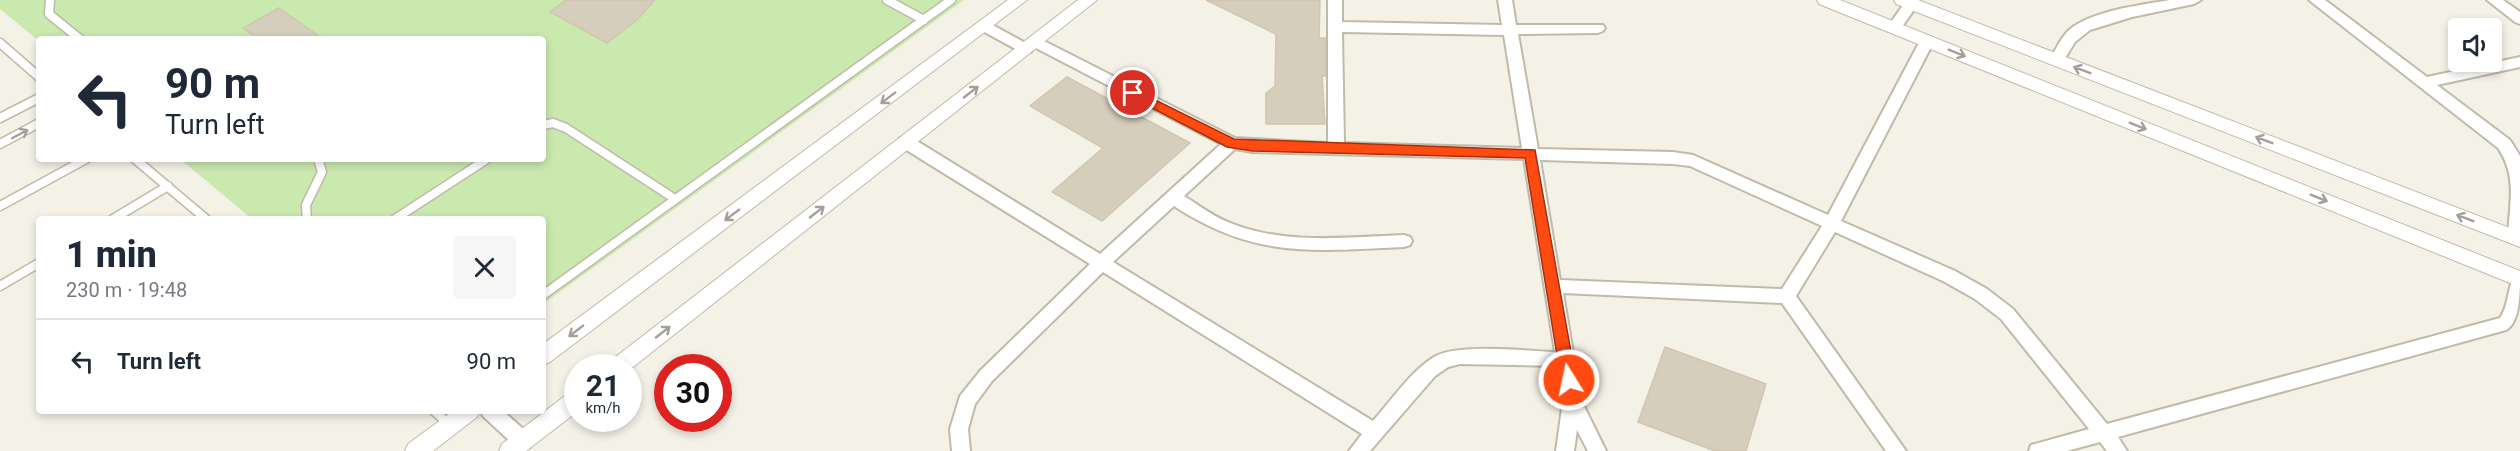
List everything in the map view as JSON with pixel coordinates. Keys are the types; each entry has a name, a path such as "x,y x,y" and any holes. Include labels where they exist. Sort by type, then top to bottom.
{"street":[{"path":"546,354 1019,0"},
{"path":"635,354 1089,0"},
{"path":"1335,0 1336,148"},
{"path":"1505,0 1572,400 1566,451"},
{"path":"1825,0 2520,280 2515,310 2506,323 2038,451"},
{"path":"2056,60 2078,30 2158,4 2194,0"},
{"path":"1894,28 1907,2 2518,239 2518,163 2505,144 2316,0"},
{"path":"2494,0 2520,19"},
{"path":"984,26 1031,45 1232,143 1673,158 1693,161 1950,276 1981,294 2007,314 2118,451"},
{"path":"1335,27 1510,30 1598,28"},
{"path":"1787,296 1832,223 1927,41"},
{"path":"2425,83 2520,62"},
{"path":"906,142 1374,431"},
{"path":"961,451 959,429 967,401 986,376 1101,263 1232,143"},
{"path":"1173,197 1226,229 1260,238 1308,244 1404,241"},
{"path":"1552,286 1787,296"},
{"path":"1787,296 1897,451"},
{"path":"1358,451 1429,371 1443,361 1460,357 1565,359"},
{"path":"1572,400 1597,451"},
{"path":"492,414 516,446 564,409"},
{"path":"416,451 442,418 457,414"}],"lane":[{"path":"50,0 49,14 76,36"},
{"path":"887,0 924,20"},
{"path":"546,293 951,0"},
{"path":"0,43 36,74"},
{"path":"0,118 36,100"},
{"path":"546,124 553,123 566,128 675,199"},
{"path":"0,144 36,125"},
{"path":"0,206 81,162"},
{"path":"139,162 203,216"},
{"path":"307,216 306,205 322,172 319,162"},
{"path":"400,216 482,162"},
{"path":"118,216 168,186"},
{"path":"0,286 36,264"}],"green space":[{"path":"0,0 964,0 546,302 546,216 248,216 184,162 546,162 546,36 36,36 36,39 0,9"}],"building":[{"path":"566,0 655,0 637,20 607,43 550,12"},
{"path":"1206,0 1320,0 1319,38 1326,38 1326,76 1322,76 1325,124 1266,124 1266,93 1275,86 1276,34"},
{"path":"279,8 319,36 254,36 243,28"},
{"path":"1067,77 1190,143 1102,221 1052,192 1103,148 1030,106"},
{"path":"1665,347 1766,384 1746,451 1715,451 1638,422"}],"route":[{"path":"1133,93 1232,143 1252,146 1531,154 1569,380"}]}
